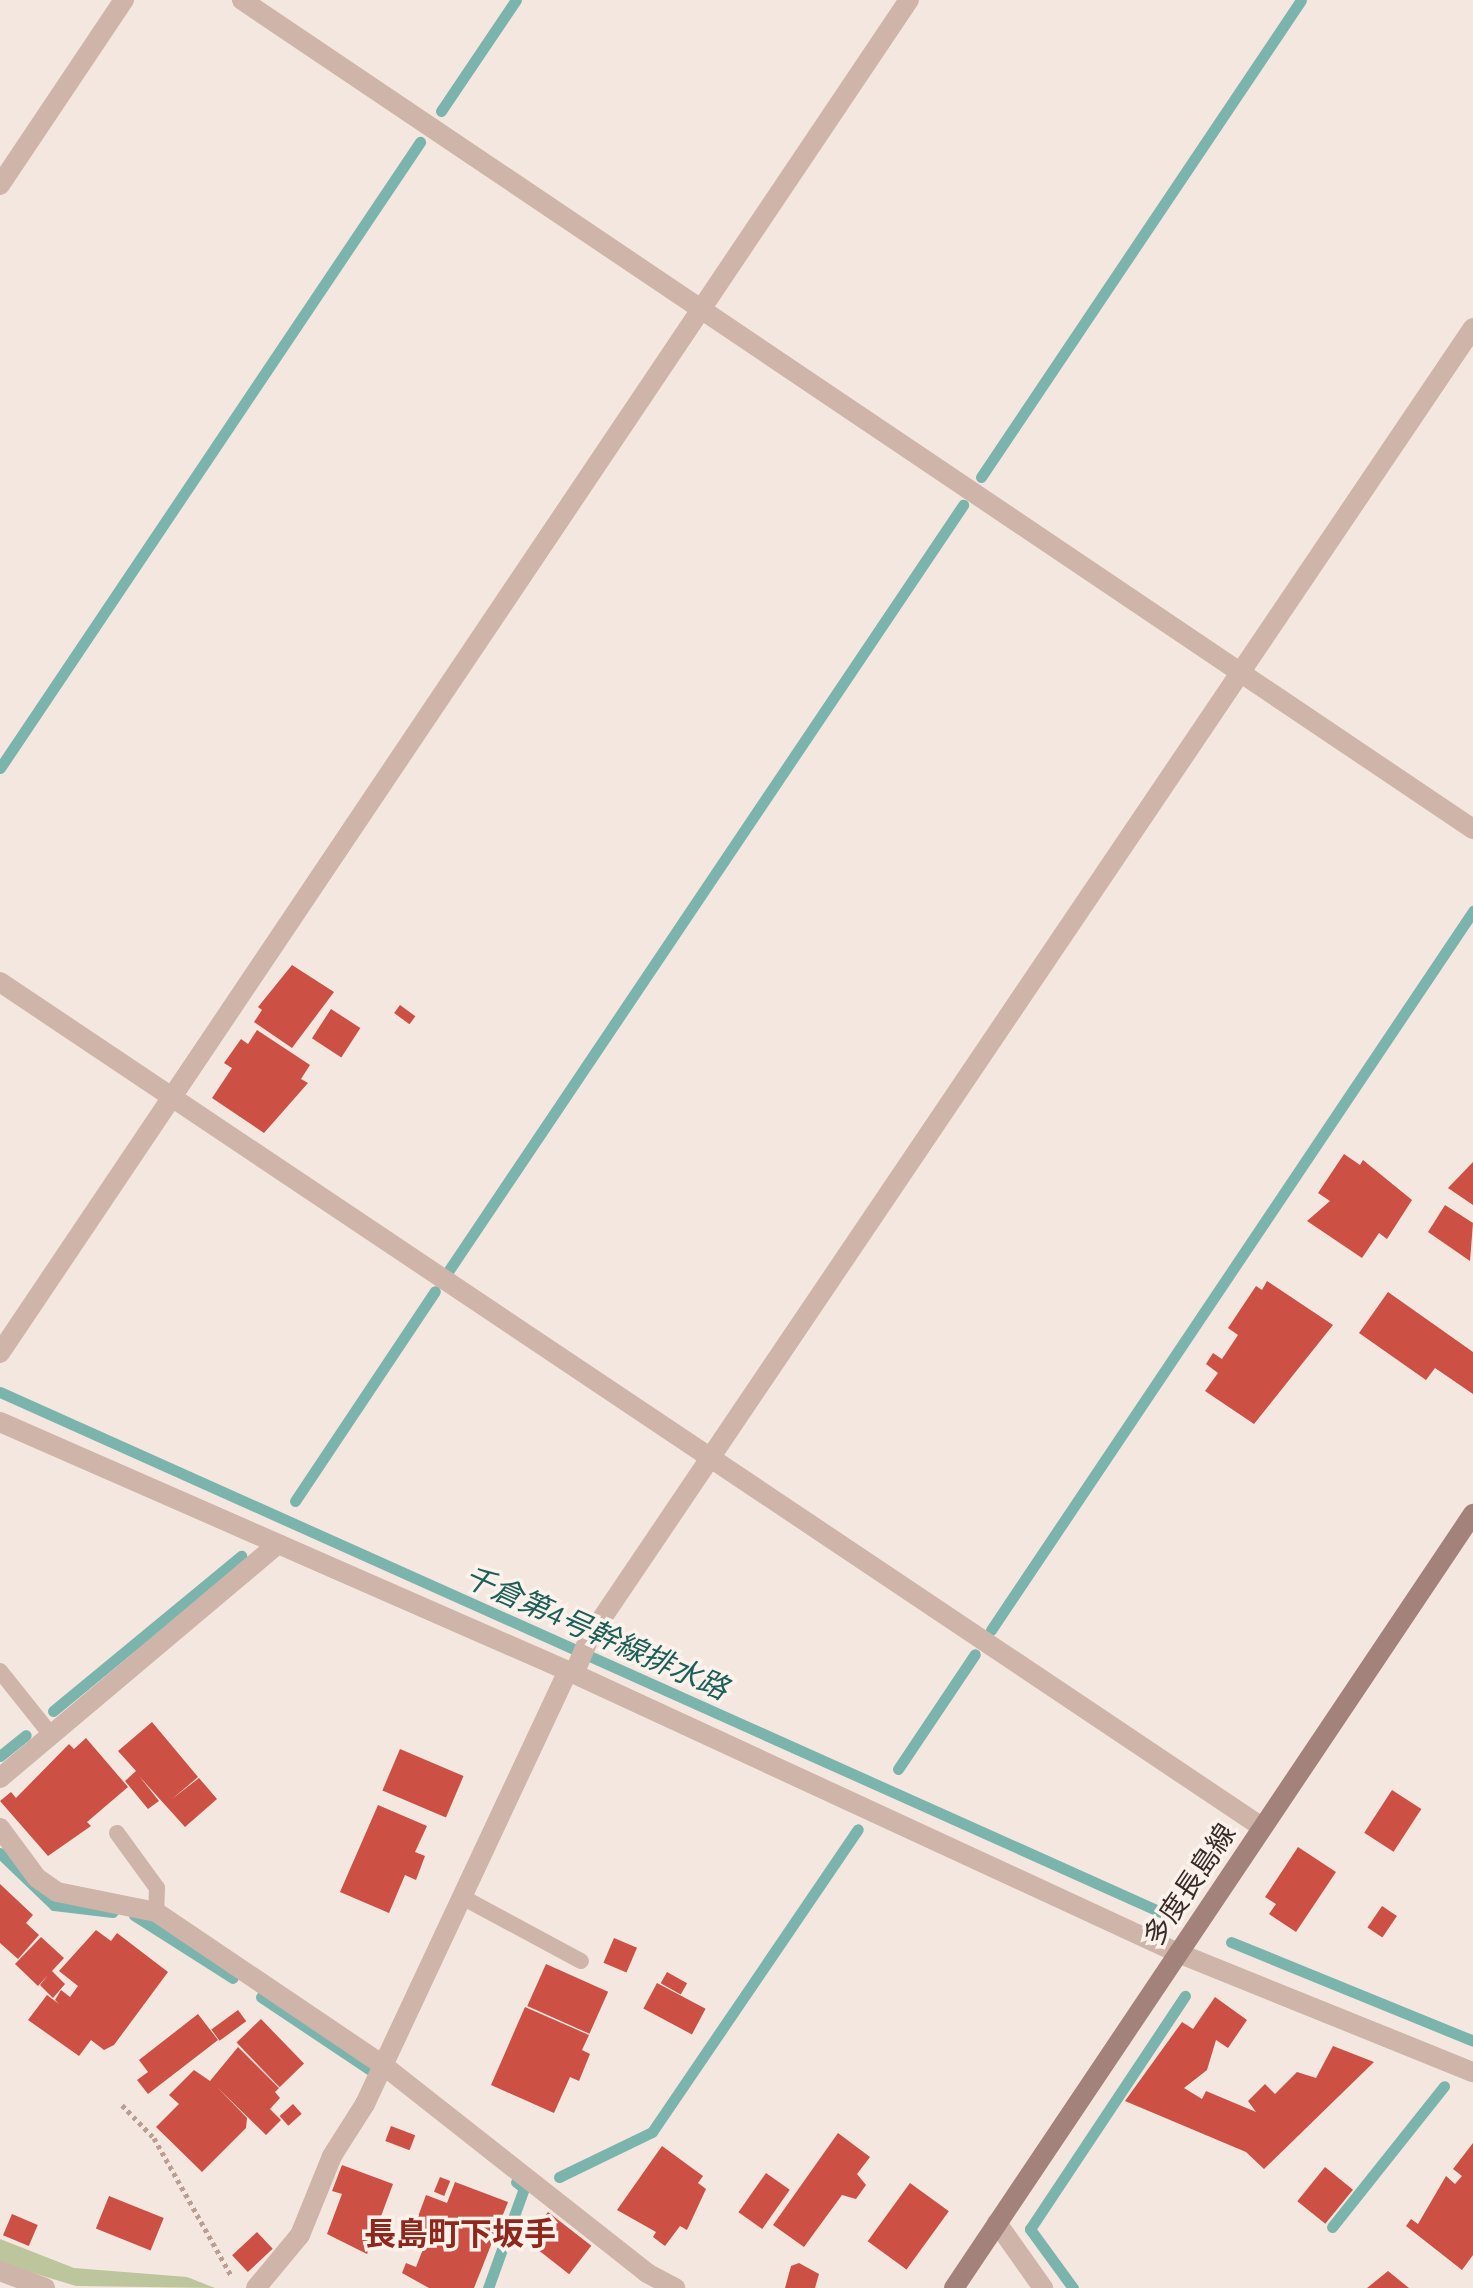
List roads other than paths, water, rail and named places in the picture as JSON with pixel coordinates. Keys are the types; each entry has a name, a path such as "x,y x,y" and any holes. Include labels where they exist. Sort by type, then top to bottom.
{"main road":[{"name":"多度長島線","path":"954,2288 1473,1514"}],"street":[{"path":"0,185 124,0"},
{"path":"242,0 1473,829"},
{"path":"0,1353 909,0"},
{"path":"256,2288 300,2235 332,2156 383,2065 590,1636 1473,328"},
{"path":"0,982 1262,1827"},
{"path":"0,1422 573,1670 1178,1953 1473,2072"},
{"path":"0,1778 278,1544"},
{"path":"0,1828 37,1878 57,1892 156,1912 383,2065 647,2273 675,2288"},
{"path":"997,2223 1043,2288"},
{"path":"0,2271 45,2288"}],"lane":[{"path":"0,1671 51,1735"},
{"path":"117,1833 157,1888 156,1912"},
{"path":"462,1897 581,1961"}],"waterway":[{"path":"441,111 516,0"},
{"path":"981,477 1301,0"},
{"path":"0,768 420,142"},
{"path":"449,1270 963,505"},
{"path":"991,1630 1473,911"},
{"path":"295,1501 435,1291"},
{"name":"千倉第4号幹線排水路","path":"0,1392 1172,1917"},
{"path":"53,1711 241,1556"},
{"path":"898,1769 975,1654"},
{"path":"0,1756 26,1735"},
{"path":"559,2177 652,2132 858,1829"},
{"path":"0,1853 54,1905 113,1912"},
{"path":"134,1915 233,1978"},
{"name":"千倉第4号幹線排水路","path":"1231,1942 1473,2041"},
{"path":"1073,2288 1030,2229 1185,1996"},
{"path":"261,1997 369,2069"},
{"path":"1332,2227 1444,2086"},
{"path":"488,2288 524,2188 516,2182"}],"district":[{"name":"長島町下坂手","path":"460,2235"}]}
